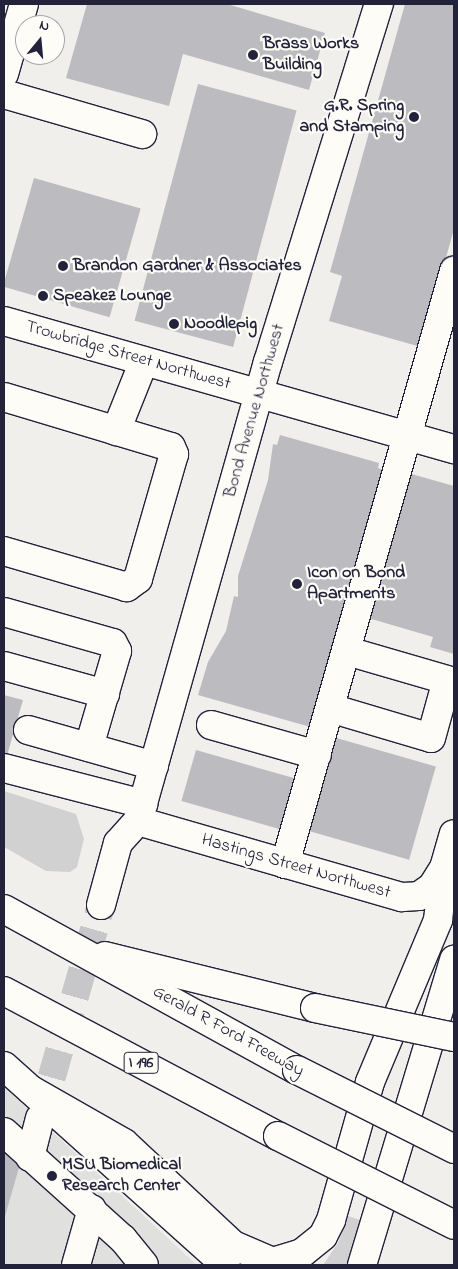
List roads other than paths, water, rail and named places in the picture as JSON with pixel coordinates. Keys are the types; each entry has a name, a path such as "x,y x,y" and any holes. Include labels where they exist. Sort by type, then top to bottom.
{"main road":[{"path":"4,74 24,4"},
{"name":"Bond Avenue Northwest","path":"140,813 259,393 380,4"},
{"path":"4,94 142,134"},
{"path":"286,864 454,271"},
{"name":"Trowbridge Street Northwest","path":"4,321 454,449"},
{"path":"123,433 141,399 135,392 144,361"},
{"path":"4,397 171,447 174,454 138,579 126,587 4,551"},
{"path":"4,612 113,643 117,651 89,747"},
{"path":"330,708 431,738 447,680 347,651"},
{"path":"4,666 105,694"},
{"path":"211,725 317,755"},
{"path":"28,730 154,766"},
{"name":"Hastings Street Northwest","path":"4,768 286,864 402,897 418,896 432,887 444,868"},
{"path":"101,905 118,842 140,813"},
{"path":"31,1090 124,1143 240,1249 273,1262 302,1253 323,1236 330,1220 370,1082 438,920 444,868 454,834"},
{"name":"Gerald R Ford Freeway","path":"4,909 297,1070 454,1149"},
{"path":"82,951 155,966 215,986 454,1037"},
{"path":"362,1265 454,960"},
{"name":"I 196","path":"4,991 278,1136 454,1225"},
{"path":"4,1066 226,1265"},
{"path":"30,1157 40,1118"},
{"path":"4,1132 30,1157 92,1209 144,1265"},
{"path":"76,1265 92,1209"}],"tunnel":[{"path":"40,1118 101,905"}],"place":[{"name":"Brass Works Building","path":"253,55"},
{"name":"G.R. Spring and Stamping","path":"414,117"},
{"name":"Brandon Gardner & Associates","path":"63,266"},
{"name":"Speakez Lounge","path":"43,296"},
{"name":"Noodlepig","path":"174,324"},
{"name":"Icon on Bond Apartments","path":"297,584"},
{"name":"MSU Biomedical Research Center","path":"52,1176"}]}
